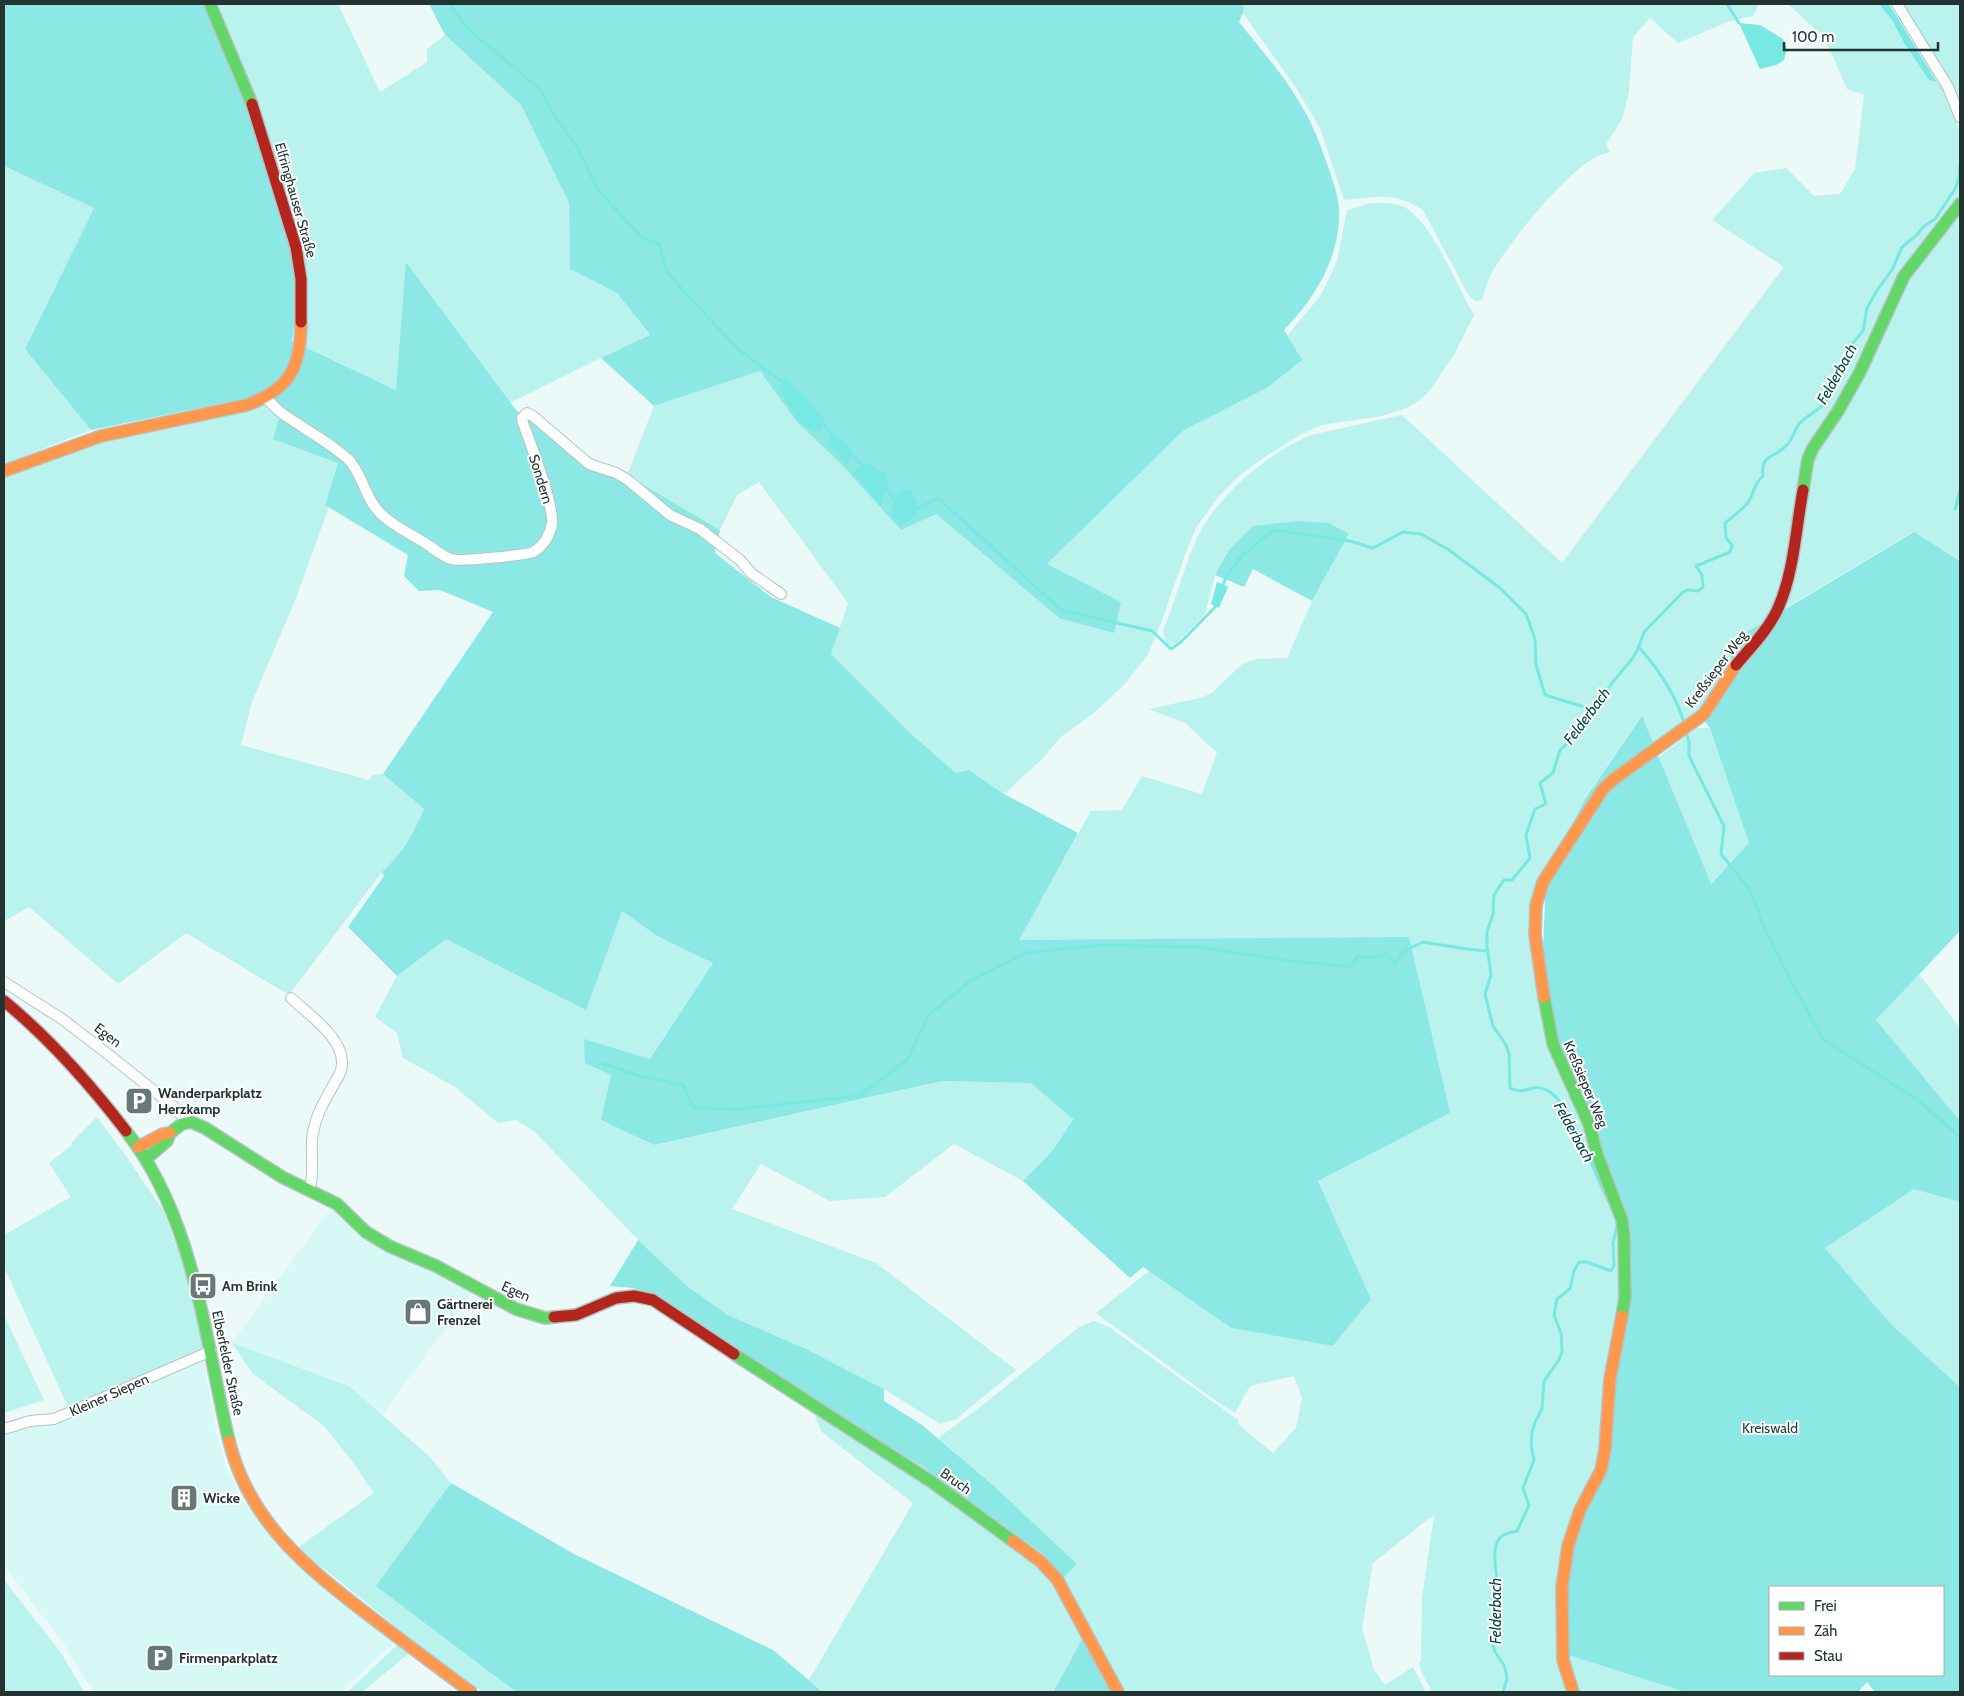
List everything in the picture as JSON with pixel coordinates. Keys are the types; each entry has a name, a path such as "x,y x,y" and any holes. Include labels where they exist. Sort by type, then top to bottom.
{"street":[{"name":"Elfringhauser Straße","path":"4,471 101,436 247,405 266,398 292,374 298,360 302,319 301,279 296,247 251,101 210,4"},
{"path":"1897,4 1948,87 1960,117"},
{"name":"Kreßsieper Weg","path":"1573,1692 1563,1660 1562,1587 1568,1546 1580,1510 1601,1470 1605,1450 1610,1379 1625,1297 1624,1236 1622,1220 1597,1154 1589,1124 1553,1044 1538,961 1535,935 1536,905 1543,882 1604,789 1614,779 1704,714 1727,677 1767,626 1779,607 1801,509 1808,459 1860,372 1892,298 1904,276 1960,204"},
{"name":"Sondern","path":"266,398 282,413 310,430 349,460 356,470 371,502 381,514 452,560 471,560 534,552 544,543 550,533 552,523 549,502 522,418 527,413 589,464 616,473 628,480 670,515 700,528 740,560 751,573 781,594"},
{"name":"Egen","path":"4,982 62,1019 174,1107 187,1121 205,1128 282,1177 337,1204 366,1232 389,1246 436,1266 516,1309 545,1318 576,1315 616,1298 634,1296 653,1300 724,1346"},
{"path":"291,998 329,1033 338,1046 342,1060 341,1071 323,1101 312,1134 312,1175 308,1190"},
{"name":"Elberfelder Straße","path":"4,1000 72,1065 113,1114 146,1159 165,1196 187,1257 211,1351 235,1461 247,1492 271,1528 315,1574 471,1692"},
{"path":"138,1147 163,1134 170,1133 187,1121"},
{"path":"146,1159 167,1141 170,1133"},
{"name":"Bruch","path":"724,1346 932,1482 1040,1561 1057,1579 1118,1692"},
{"name":"Kleiner Siepen","path":"4,1428 30,1421 54,1419 211,1351"}],"shaded area":[{"path":"214,4 338,4 380,92 427,62 427,49 445,35 521,105 569,203 570,269 617,293 650,336 510,403 407,263 396,390 303,346 308,311 308,279 303,246 262,116"},
{"path":"1244,4 1759,4 1753,16 1730,21 1678,43 1650,18 1633,37 1629,92 1622,120 1606,144 1610,152 1594,158 1580,168 1551,195 1510,245 1490,277 1482,299 1476,302 1469,296 1423,210 1403,200 1394,198 1376,197 1344,200 1320,128 1296,88 1243,13"},
{"path":"1788,4 1879,4 1892,20 1904,43 1929,80 1943,84 1960,131 1960,194 1957,203 1927,240 1859,371 1816,434 1775,608 1701,713 1655,748 1641,717 1584,799 1546,876 1532,916 1585,1123 1620,1219 1621,1310 1598,1468 1559,1572 1571,1692 1432,1692 1419,1663 1421,1661 1422,1598 1434,1516 1373,1563 1362,1628 1374,1670 1385,1685 1413,1667 1426,1692 1123,1692 1063,1578 1077,1564 993,1485 938,1438 979,1408 1079,1327 1094,1321 1109,1327 1238,1420 1239,1425 1273,1453 1296,1428 1302,1398 1294,1376 1250,1386 1235,1413 1096,1313 1149,1271 1231,1328 1333,1346 1371,1299 1318,1181 1450,1113 1224,939 1018,940 1091,811 1122,810 1142,776 1202,794 1217,753 1185,723 1149,709 1200,698 1212,693 1242,664 1256,659 1287,658 1312,601 1349,535 1215,575 1205,614 1177,643 1169,645 1165,640 1163,631 1202,528 1227,495 1259,466 1277,453 1311,435 1402,415 1562,563 1784,267 1712,220 1754,173 1786,168 1814,196 1840,194 1855,169 1864,95 1847,89 1823,37"},
{"path":"1879,4 1889,4 1937,82 1929,80 1904,43 1892,20"},
{"path":"1899,4 1960,4 1960,112"},
{"path":"1739,23 1760,25 1783,39 1787,49 1784,60 1776,65 1760,69"},
{"path":"4,166 94,208 25,349 91,430 4,464"},
{"path":"1371,203 1398,205 1413,213 1433,238 1442,254 1474,315 1455,353 1430,390 1420,400 1406,408 1382,416 1322,425 1301,434 1240,475 1218,497 1196,528 1148,654 1124,685 1094,713 1062,736 1041,760 1004,794 969,770 956,773 909,732 831,654 848,603 759,482 737,495 720,530 627,475 654,406 760,371 796,421 843,466 936,514 1059,618 1121,602 1047,564 1184,430 1267,388 1301,360 1287,336 1321,295 1337,261 1347,210"},
{"path":"1960,208 1960,561 1913,532 1784,609 1806,475 1898,291"},
{"path":"785,378 801,392 824,418 821,431 812,432 796,418 779,389"},
{"path":"266,400 280,414 273,439 339,463 325,504 329,507 296,598 252,702 241,745 369,780 372,775 383,774 424,809 410,840 401,854 382,872 289,995 186,933 118,984 29,907 4,921 4,478 77,449"},
{"path":"831,437 839,438 851,449 849,463 846,464 828,443"},
{"path":"868,463 886,474 888,483 881,506 853,473"},
{"path":"910,489 917,503 916,517 899,525 893,515 893,503 901,490"},
{"path":"1217,582 1228,587 1219,608 1211,604"},
{"path":"1697,728 1710,728 1750,843 1710,884 1659,757"},
{"path":"622,911 657,936 713,963 650,1059 584,1040 611,1075 601,1120 654,1145 942,1081 1032,1083 1073,1118 1053,1150 1023,1181 954,1144 885,1197 830,1201 761,1164 732,1209 876,1263 1016,1370 956,1419 940,1424 884,1389 806,1349 728,1315 687,1286 638,1240 534,1131 516,1120 498,1123 455,1087 403,1058 397,1033 375,1017 397,976 446,939"},
{"path":"1919,974 1960,1028 1960,1121 1876,1020"},
{"path":"97,1117 164,1212 186,1272 205,1349 69,1409 4,1267 4,1235 71,1197 49,1163 72,1145 71,1143"},
{"path":"1914,1188 1960,1202 1960,1387 1891,1324 1825,1248"},
{"path":"332,1207 428,1269 473,1291 382,1415 349,1386 232,1343"},
{"path":"4,1315 44,1400 4,1413"},
{"path":"232,1343 349,1386 429,1456 451,1483 377,1586 516,1692 483,1692 431,1655 327,1571 296,1549 374,1493 352,1461 324,1426 253,1374"},
{"path":"203,1357 216,1431 226,1467 242,1500 288,1551 398,1639 340,1692 96,1692 84,1678 67,1648 9,1572 4,1561 4,1433 46,1423"},
{"path":"814,1414 958,1505 1050,1576 1084,1636 1053,1692 824,1692 809,1680 913,1503 822,1432"},
{"path":"4,1580 61,1653 84,1692 4,1692"},
{"path":"400,1642 412,1651 362,1692 348,1692"},
{"path":"1568,1655 1685,1692 1577,1692"}],"green space":[{"path":"4,4 207,4 247,102 293,249 296,313 292,341 396,390 406,262 516,410 587,466 627,475 720,530 715,553 771,597 840,628 831,654 909,732 956,773 969,770 1004,794 1078,833 1019,940 1409,937 1450,1113 1318,1181 1371,1299 1333,1346 1231,1328 1143,1267 1130,1278 1023,1181 1053,1150 1073,1119 1031,1083 942,1081 654,1145 601,1120 611,1075 585,1063 584,1039 650,1059 713,963 657,936 622,911 586,1010 446,939 397,976 348,927 384,876 382,872 397,857 407,843 424,809 383,774 493,612 440,590 419,591 404,576 408,555 325,505 338,463 273,439 281,411 263,395 91,430 25,349 94,208 4,166"},
{"path":"429,4 1244,4 1239,22 1280,74 1304,109 1313,127 1335,186 1339,208 1339,226 1336,243 1324,275 1306,304 1284,330 1302,360 1267,388 1184,430 1047,564 1121,602 1114,633 1059,618 936,514 901,530 843,466 796,421 760,371 654,406 601,358 650,335 617,293 570,269 569,203 521,105 445,35"},
{"path":"1298,521 1329,523 1349,534 1312,601 1253,569 1244,587 1215,575 1229,550 1253,526"},
{"name":"Kreiswald","path":"1914,532 1960,561 1960,931 1876,1020 1960,1121 1960,1202 1914,1189 1825,1248 1891,1324 1960,1387 1960,1692 1875,1692 1867,1682 1858,1692 1685,1692 1568,1655 1564,1588 1570,1544 1606,1464 1628,1243 1554,1043 1542,975 1546,876 1584,800 1642,716 1711,884 1749,843 1710,728 1704,720 1725,677 1737,638"},
{"path":"638,1240 687,1286 728,1315 806,1349 884,1389 884,1401 922,1425 993,1485 1077,1564 1063,1578 1044,1555 923,1467 858,1428 665,1303 634,1288 610,1286"},
{"path":"451,1483 574,1554 773,1650 823,1692 516,1692 376,1586"},
{"path":"1084,1636 1115,1692 1053,1692"}],"waterway":[{"path":"450,4 467,28 540,89 552,112 577,147 598,190 642,238 660,244 665,269 689,297 738,349 786,385"},
{"path":"1727,4 1739,23"},
{"name":"Felderbach","path":"1611,1205 1573,1123 1555,1096 1541,1088 1521,1091 1510,1088 1509,1054 1506,1045 1493,1026 1485,994 1491,975 1487,932 1493,914 1494,895 1504,880 1512,880 1530,858 1526,835 1535,809 1546,804 1540,783 1553,773 1560,750 1578,733 1591,709 1632,659 1644,632 1683,592 1688,590 1698,591 1703,587 1702,575 1696,566 1730,552 1732,545 1726,538 1725,523 1749,501 1756,485 1763,476 1766,460 1787,445 1799,424 1824,404 1853,350 1852,344 1863,331 1867,308 1876,292 1893,268 1902,247 1917,235 1923,227 1935,219 1955,189 1959,178 1960,163"},
{"path":"821,422 837,440"},
{"path":"848,451 865,468"},
{"path":"885,489 896,500"},
{"path":"1955,509 1960,491"},
{"path":"914,510 938,498 1061,610 1152,631 1171,649 1181,642 1217,603"},
{"path":"1222,587 1231,569 1237,562 1274,530 1350,541 1373,548 1403,532 1421,534 1449,550 1500,588 1526,614 1535,639 1536,665 1545,695 1591,709"},
{"path":"1639,647 1654,665 1666,684 1682,715 1685,726"},
{"path":"1686,732 1689,742 1689,756 1724,826 1721,854 1750,890 1765,929 1823,1039 1919,1101 1960,1137"},
{"path":"602,1063 636,1075 683,1085 694,1108 740,1109 859,1096 908,1059 928,1016 970,981 1025,953 1101,945 1195,947 1292,961 1351,967 1358,956 1367,958 1387,954 1395,964 1404,951 1423,942 1487,951"},
{"name":"Felderbach","path":"1503,1692 1507,1679 1506,1673 1504,1665 1495,1652 1493,1645 1493,1600 1499,1591 1495,1562 1496,1547 1498,1540 1502,1536 1517,1531 1529,1505 1523,1488 1534,1460 1531,1446 1532,1433 1542,1409 1544,1381 1559,1360 1562,1352 1561,1333 1554,1315 1557,1299 1570,1289 1574,1271 1579,1262 1587,1262 1611,1271 1614,1265 1613,1243 1617,1227"}],"traffic: fast":[{"path":"210,4 252,104"},
{"path":"1803,490 1808,459 1813,448 1838,411 1860,372 1904,276 1960,204"},
{"path":"1544,997 1553,1044 1589,1124 1597,1154 1622,1220 1625,1297 1622,1316"},
{"path":"146,1159 167,1141 170,1133 182,1124 191,1122 205,1128 282,1177 337,1204 366,1232 389,1246 436,1266 516,1309 545,1318 554,1317"},
{"path":"126,1131 149,1165 168,1202 182,1240 204,1320 229,1441"},
{"path":"734,1354 932,1482 1013,1541"}],"traffic: slow":[{"path":"4,471 101,436 247,405 262,399 283,384 290,374 299,352 301,322"},
{"path":"1544,997 1535,935 1536,905 1543,882 1603,789 1704,714 1736,665"},
{"path":"138,1147 163,1134 170,1133"},
{"path":"1573,1692 1563,1660 1562,1587 1568,1546 1580,1510 1601,1470 1605,1450 1610,1379 1622,1316"},
{"path":"229,1441 238,1470 251,1496 266,1519 303,1561 347,1599 471,1692"},
{"path":"1013,1541 1040,1561 1057,1579 1118,1692"}],"traffic: jam":[{"path":"252,104 296,247 301,279 301,322"},
{"path":"1736,665 1765,630 1775,614 1784,593 1791,564 1803,490"},
{"path":"4,1001 69,1063 126,1131"},
{"path":"554,1317 576,1315 616,1298 634,1296 653,1300 734,1354"}],"place":[{"name":"Wanderparkplatz Herzkamp","path":"139,1101"},
{"name":"Am Brink","path":"203,1286"},
{"name":"Gärtnerei Frenzel","path":"418,1312"},
{"name":"Wicke","path":"184,1498"},
{"name":"Firmenparkplatz","path":"160,1658"}]}
